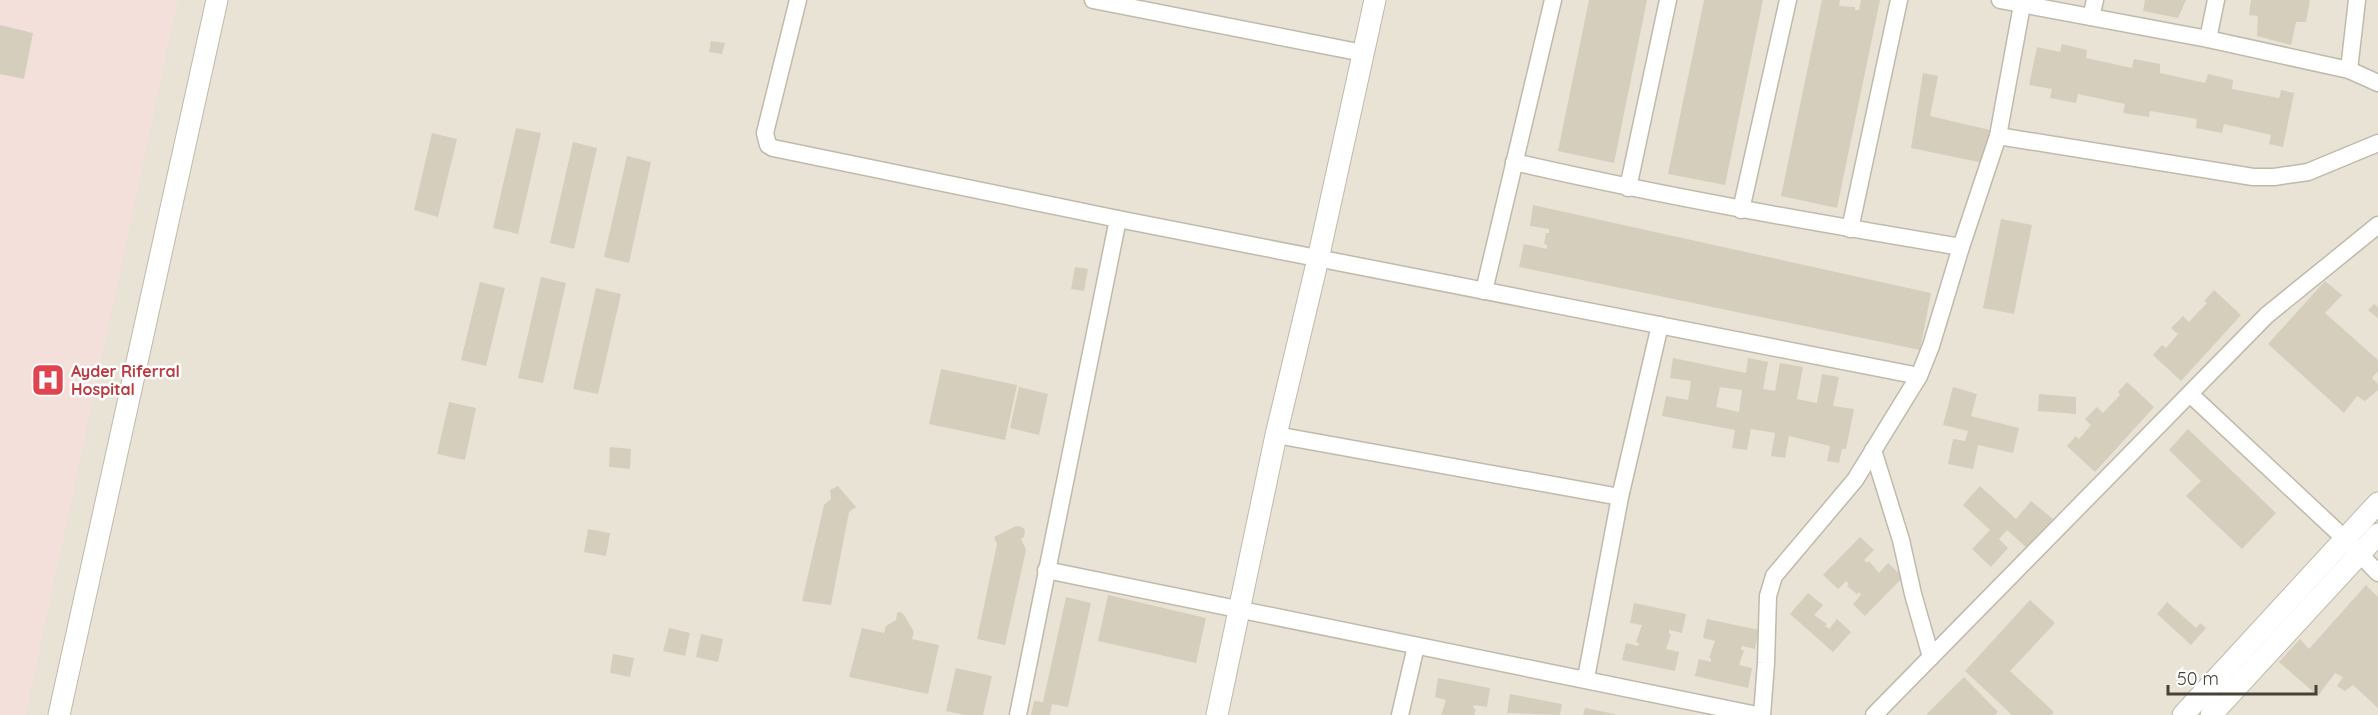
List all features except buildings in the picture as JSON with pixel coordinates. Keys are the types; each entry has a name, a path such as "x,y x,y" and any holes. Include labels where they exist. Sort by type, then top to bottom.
{"street":[{"path":"59,715 217,0"},
{"path":"798,0 765,133 768,145 778,150 1318,259 1918,376"},
{"path":"1094,0 1168,7 1363,53"},
{"path":"1217,715 1276,435 1318,259 1375,0"},
{"path":"1484,291 1553,0"},
{"path":"1628,188 1668,0"},
{"path":"1741,210 1788,0"},
{"path":"1850,229 1899,0"},
{"path":"2000,0 2208,39 2349,70 2378,83"},
{"path":"2091,17 2095,0"},
{"path":"2208,39 2216,0"},
{"path":"2349,70 2357,0"},
{"path":"1046,570 1759,715 1766,663 1768,596 1774,576 1855,480 1918,376 1931,346 1998,136 2022,5"},
{"path":"1998,136 2253,177 2274,177 2308,172 2378,143"},
{"path":"1514,162 1628,188 1741,210 1961,247"},
{"path":"1018,715 1118,219"},
{"path":"1874,715 2267,315 2378,225"},
{"path":"1586,678 1620,497 1660,325"},
{"path":"2190,394 2378,573"},
{"path":"1276,435 1620,497"},
{"path":"1873,450 1901,540 1931,657"},
{"path":"2211,715 2351,546 2378,503"},
{"path":"2183,715 2351,546 2378,534"},
{"path":"1400,715 1416,646"}],"shaded area":[{"path":"0,0 2378,0 2378,715 0,715"},
{"name":"Ayder Riferral Hospital","path":"0,0 178,0 26,715 0,715"}],"place":[{"name":"Ayder Riferral Hospital","path":"48,380"}]}
